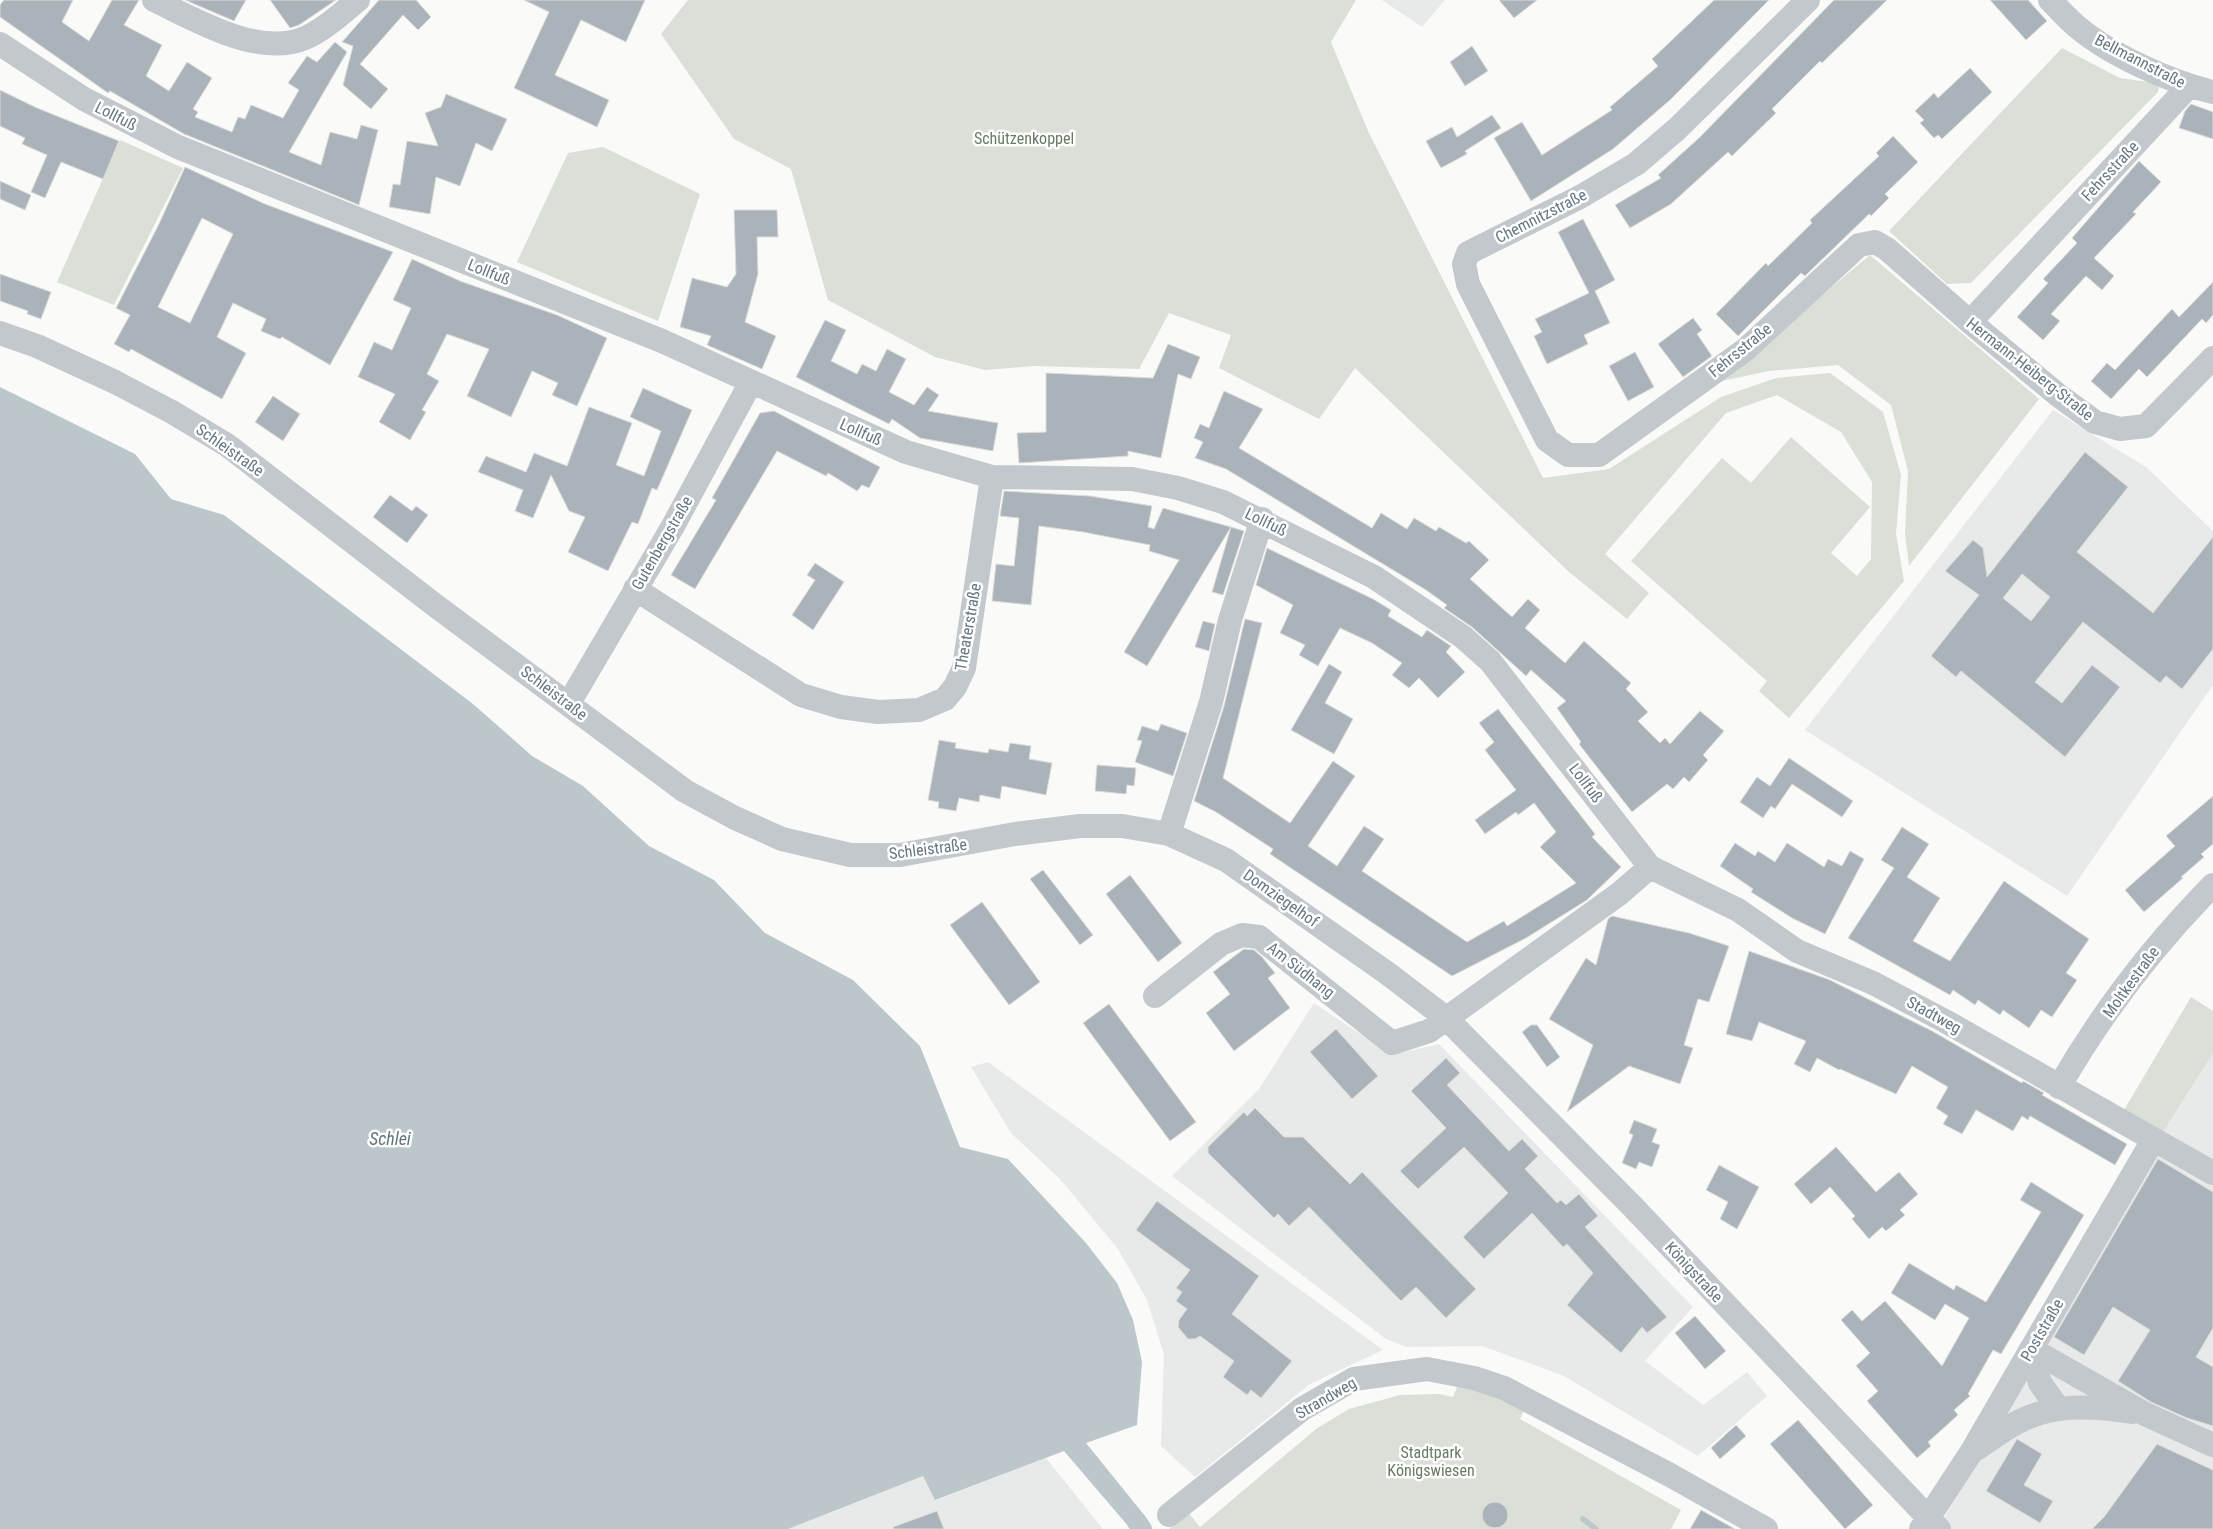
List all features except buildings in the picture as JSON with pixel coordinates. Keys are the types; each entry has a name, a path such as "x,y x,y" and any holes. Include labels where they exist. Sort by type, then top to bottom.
{"street":[{"path":"154,0 238,38 261,43 283,44 305,38 358,0"},
{"name":"Chemnitzstraße","path":"1599,455 1568,455 1547,440 1468,284 1464,264 1468,253 1580,198 1636,164 1677,129 1808,0"},
{"name":"Bellmannstraße","path":"2050,0 2074,25 2108,49 2188,86 2213,92"},
{"name":"Lollfuß","path":"0,44 84,99 178,147 662,341 906,452 992,478 1132,478 1178,488 1223,502 1262,519 1374,577 1463,637 1490,661 1650,867"},
{"name":"Fehrsstraße","path":"1970,322 2188,86"},
{"name":"Fehrsstraße","path":"1599,455 1745,350 1859,246 1875,242"},
{"name":"Hermann-Heiberg-Straße","path":"1875,242 1887,249 1970,322 2058,395 2095,422 2120,429 2146,426 2213,358"},
{"name":"Schleistraße","path":"0,333 37,346 115,382 172,412 227,445 436,606 685,791 735,818 782,839 850,855 900,855 955,847 1015,834 1080,826 1122,826 1169,834"},
{"name":"Gutenbergstraße","path":"569,703 672,526 751,382"},
{"name":"Theaterstraße","path":"635,590 801,695 841,707 878,712 919,710 945,698 956,687 964,668 992,478"},
{"path":"1169,834 1211,702 1230,620 1262,519"},
{"name":"Domziegelhof","path":"1169,834 1226,860 1379,967 1446,1018"},
{"path":"1446,1018 1619,894 1650,867"},
{"name":"Stadtweg","path":"1650,867 1738,910 1797,951 1873,983 1945,1021 2213,1173"},
{"name":"Moltkestraße","path":"2059,1087 2072,1063 2146,960 2182,917 2213,885"},
{"name":"Am Südhang","path":"1155,996 1221,944 1242,936 1259,938 1392,1043 1429,1031 1446,1018"},
{"name":"Königstraße","path":"1446,1018 1633,1207 1930,1525"},
{"name":"Poststraße","path":"1930,1525 2153,1140"},
{"path":"2031,1349 2040,1383 2058,1408"},
{"path":"2031,1349 2145,1414 2213,1445"},
{"name":"Strandweg","path":"1169,1515 1302,1409 1354,1379 1427,1368 1474,1378 1504,1388 1670,1475 1766,1529"},
{"path":"1972,1451 2020,1421 2058,1408 2101,1407 2145,1414"}],"shaded area":[{"path":"1382,0 1445,0 1422,27"},
{"path":"2053,410 2146,467 2213,531 2213,685 2067,896 1805,730"},
{"path":"1314,1003 1387,1052 1400,1053 1439,1044 1693,1307 1645,1361 1703,1405 1747,1372 1767,1396 1698,1456 1564,1376 1482,1346 1407,1347 1386,1339 1172,1176 1259,1089"},
{"path":"2213,1053 2213,1529 1938,1529 2162,1134"},
{"path":"988,1062 1383,1350 1310,1384 1195,1477 1161,1446 1164,1355 1147,1300 1118,1249 1060,1179 1011,1133 971,1067"},
{"path":"1046,1458 1103,1529 788,1529 923,1476 936,1500"}],"green space":[{"name":"Schützenkoppel","path":"688,0 1356,0 1331,42 1368,131 1543,478 1609,469 1721,397 1776,378 1830,373 1883,412 1901,475 1896,534 1904,581 1789,718 1759,691 1767,681 1631,561 1722,458 1751,483 1791,437 1870,507 1831,553 1857,576 1871,559 1872,482 1841,432 1777,395 1726,413 1605,554 1649,593 1627,619 1569,572 1355,368 1319,419 1219,368 1231,335 1169,313 1139,369 1034,366 985,370 935,357 828,300 791,169 734,139 661,34"},
{"path":"2062,48 2120,78 2155,83 2159,87 2158,92 1971,283 1947,284 1889,231"},
{"path":"120,140 183,168 114,305 57,282"},
{"path":"603,147 700,194 658,321 517,262 568,153"},
{"path":"1870,255 2039,399 1909,566 1905,534 1908,471 1891,405 1838,365 1769,371 1717,382"},
{"path":"2191,997 2213,1011 2213,1053 2162,1134 2124,1110"},
{"name":"Stadtpark Königswiesen","path":"1460,1379 1527,1404 1520,1419 1681,1510 1671,1529 1169,1529 1188,1512 1200,1527 1316,1429 1349,1409 1400,1395 1439,1394 1453,1397"}],"water":[{"name":"Schlei","path":"0,387 135,454 171,499 224,515 473,704 532,756 583,786 649,846 714,880 765,933 853,980 920,1046 960,1147 1008,1159 1086,1243 1117,1283 1133,1320 1142,1362 1137,1425 1086,1443 1145,1516 1129,1527 1064,1451 935,1500 923,1476 788,1529 0,1529"}],"waterway":[{"path":"1583,1519 1596,1529"},
{"path":"1137,1522 1142,1529"}]}
